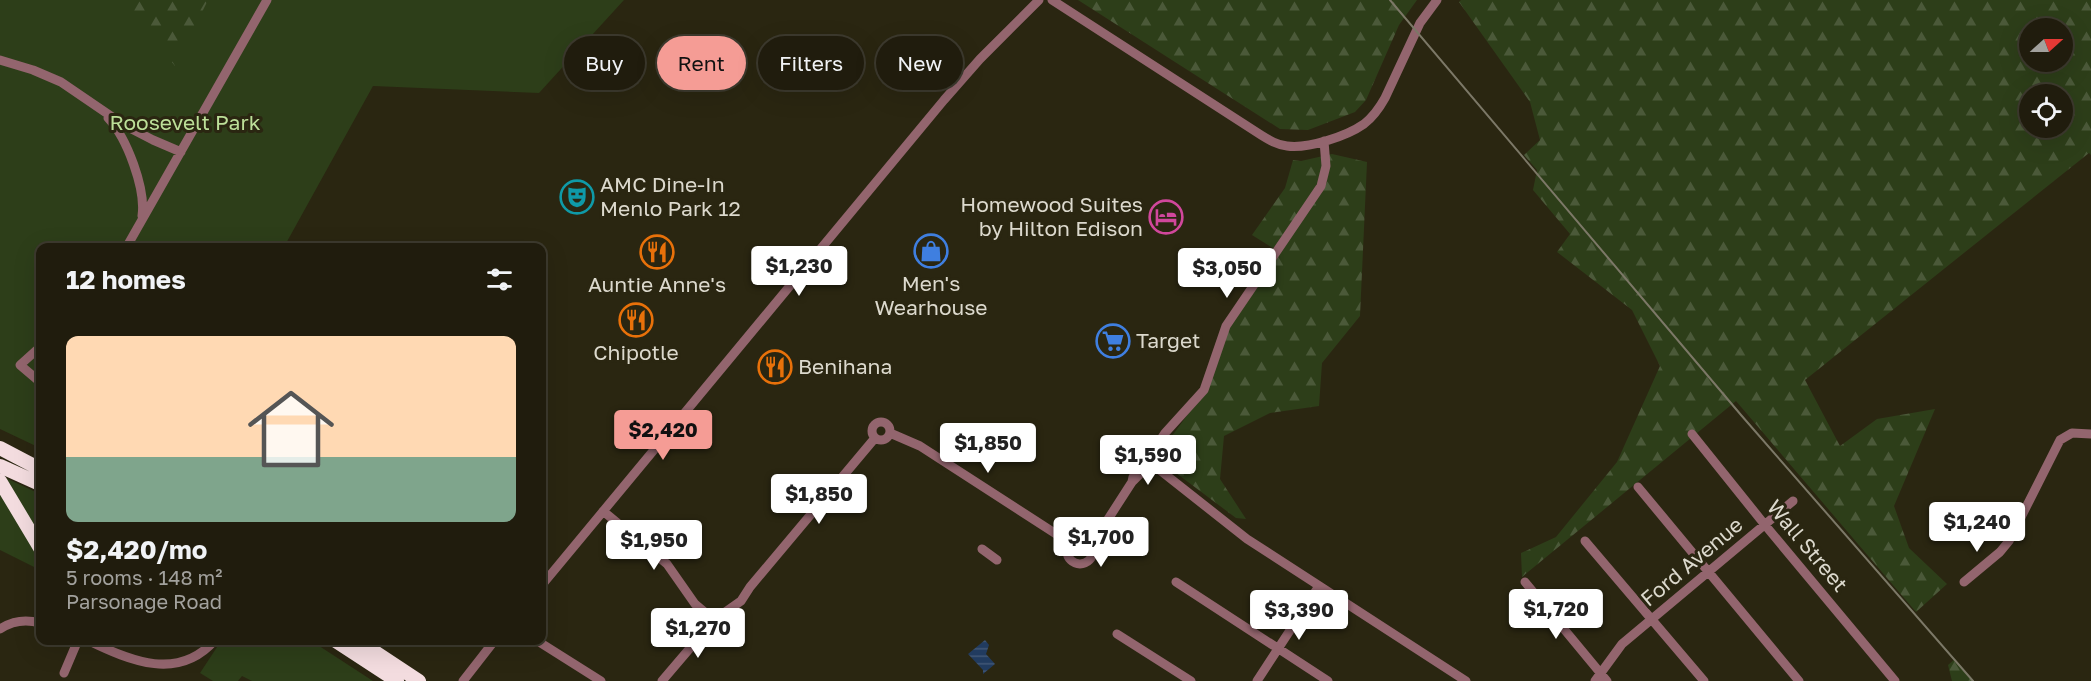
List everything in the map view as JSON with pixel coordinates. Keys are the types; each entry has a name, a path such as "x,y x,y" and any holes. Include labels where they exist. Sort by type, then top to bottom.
{"highway":[{"path":"0,448 36,467"},
{"path":"0,466 36,482"},
{"path":"0,481 36,541"},
{"path":"342,645 397,681"},
{"path":"365,645 419,681"}],"street":[{"path":"129,243 267,0"},
{"path":"546,580 962,80 1039,0"},
{"path":"1052,0 1270,141 1288,147 1324,141 1365,124 1379,108 1420,22 1437,0"},
{"path":"0,60 47,75 74,90 100,110 139,134 181,152"},
{"path":"100,110 118,130 129,154 143,203 141,220"},
{"path":"1089,542 1103,527 1132,482 1140,474 1140,470 1165,433 1204,390 1226,326 1321,186 1326,166 1324,141"},
{"path":"36,351 20,365 36,379"},
{"path":"875,438 871,430 879,421 888,424 890,433"},
{"path":"875,438 884,440 890,433"},
{"path":"890,433 920,446 1070,543"},
{"path":"1964,582 2000,552 2009,541 2060,440 2072,433 2091,434"},
{"name":"Wall Street","path":"1692,434 1895,681"},
{"path":"662,681 714,620 743,596 875,438"},
{"path":"1147,460 1247,539 1466,681"},
{"path":"1638,488 1799,681"},
{"name":"Ford Avenue","path":"1597,677 1622,644 1793,501"},
{"path":"603,511 667,564 695,604 714,620"},
{"path":"1082,538 1089,542 1093,554 1089,561 1081,564 1073,562 1068,555 1070,543 1082,538"},
{"path":"1585,541 1704,681"},
{"path":"982,549 997,560"},
{"path":"1176,582 1328,681"},
{"path":"1525,582 1597,677 1607,681"},
{"path":"1257,681 1319,586"},
{"path":"1,626 26,620 36,621"},
{"path":"1117,634 1191,681"},
{"path":"64,673 76,645"},
{"path":"97,645 144,669 161,672 177,670 193,664 211,645"},
{"path":"463,681 491,645"},
{"path":"544,645 601,681"}],"green space":[{"name":"Roosevelt Park","path":"0,0 624,0 591,36 564,36 564,66 539,93 373,86 286,243 36,243 36,446 0,429"},
{"path":"121,0 208,0 175,66"},
{"path":"1078,0 1417,0 1399,25 1366,100 1355,112 1308,130 1280,129"},
{"path":"1461,0 2091,0 2091,155 2089,153 1805,380 1840,446 1877,419 1935,409 1894,506 1909,548 1947,584 1916,612 1736,401 1522,577 1521,553 1556,537 1617,462 1660,366 1632,310 1557,252 1570,234 1533,190 1537,170 1524,155 1540,140 1530,102 1459,2"},
{"path":"1332,154 1367,162 1360,316 1322,363 1319,406 1270,413 1224,436 1220,479 1246,519 1236,518 1156,458 1207,388 1225,327 1276,250 1252,235 1285,188 1293,160 1301,161"},
{"path":"6,478 36,492 36,534"},
{"path":"0,491 36,550 36,568 0,550"},
{"path":"218,645 318,645 373,681 252,681 242,676 238,681 213,681 200,673"},
{"path":"1955,659 1974,681 1952,681 1948,665"}],"water":[{"path":"985,640 989,645 986,654 995,664 983,674 983,670 968,654"}],"railway":[{"path":"1390,0 1741,415 1973,681"}],"place":[{"name":"AMC Dine-In Menlo Park 12","path":"577,197"},
{"name":"Homewood Suites by Hilton Edison","path":"1166,217"},
{"name":"Men's Wearhouse","path":"931,251"},
{"name":"Auntie Anne's","path":"657,252"},
{"name":"Chipotle","path":"636,320"},
{"name":"Target","path":"1113,341"},
{"name":"Benihana","path":"775,367"}]}
